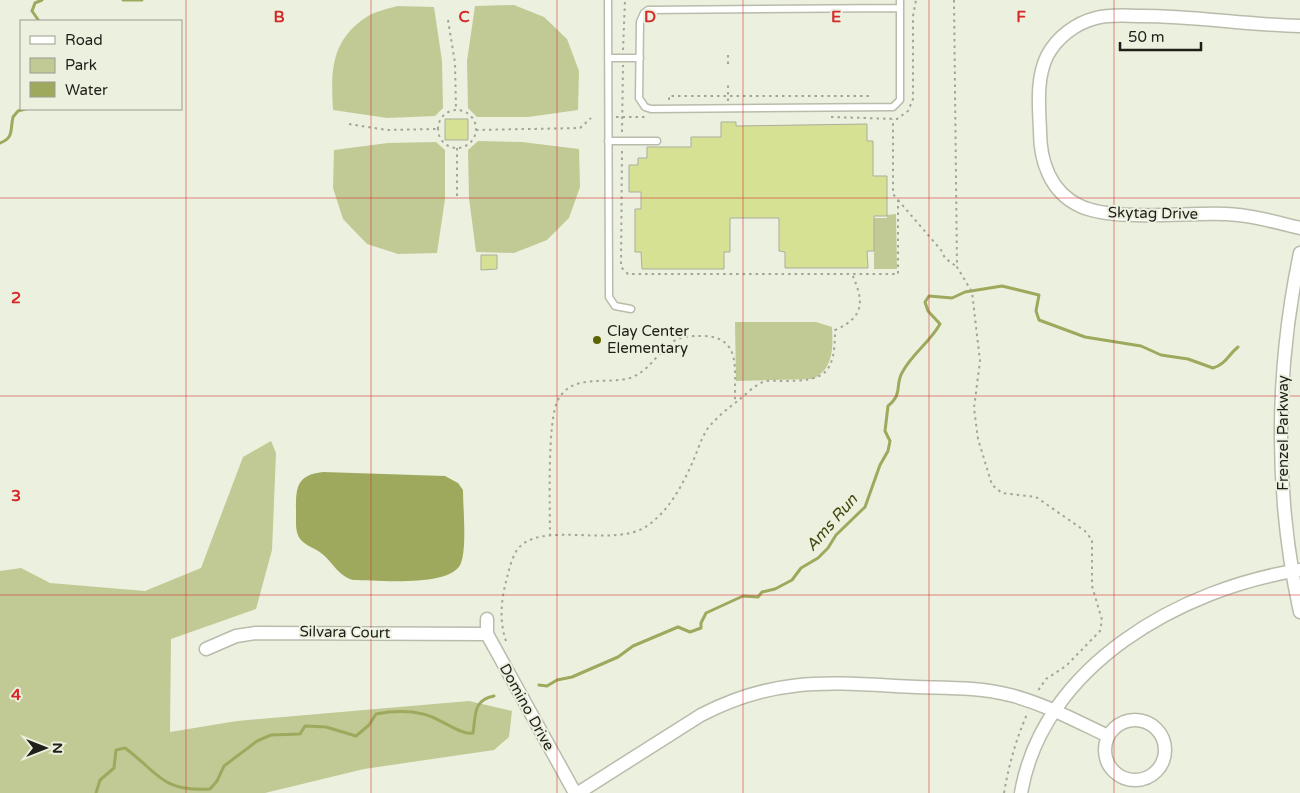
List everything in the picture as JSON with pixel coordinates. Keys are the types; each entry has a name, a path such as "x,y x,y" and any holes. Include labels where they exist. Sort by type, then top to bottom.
{"street":[{"name":"Skytag Drive","path":"1300,26 1194,17 1097,18 1081,23 1058,41 1045,63 1039,82 1040,143 1044,163 1056,188 1078,205 1106,214 1233,214 1256,217 1300,228"},
{"name":"Frenzel Parkway","path":"1300,254 1287,329 1280,412 1283,498 1296,571 1300,612"},
{"path":"1021,793 1025,773 1055,710 1092,668 1131,634 1201,597 1230,585 1296,571"},
{"name":"Domino Drive","path":"487,619 487,634 577,793"},
{"name":"Silvara Court","path":"206,649 236,636 256,633 487,634"},
{"path":"577,793 701,715 749,694 780,686 826,682 973,690 1003,694 1055,710 1108,736"},
{"path":"1133,720 1148,724 1160,734 1164,743 1164,754 1161,764 1148,777 1130,780 1121,777 1108,764 1105,745 1108,736 1114,728 1133,720"}],"lane":[{"path":"608,0 609,297 616,306 631,309"},
{"path":"900,0 900,8 900,48 900,100 893,107 669,110 651,109 641,103 639,98 641,17 644,13 654,8 900,8"},
{"path":"608,58 640,58"},
{"path":"608,141 657,141"}],"path":[{"path":"623,51 625,0"},
{"path":"954,0 957,267"},
{"path":"448,20 455,63 456,110"},
{"path":"728,55 728,68"},
{"path":"622,132 623,65"},
{"path":"728,84 728,101"},
{"path":"669,110 669,96 825,94 870,96"},
{"path":"825,94 826,101"},
{"path":"456,110 468,114 475,124 476,130 468,144 457,148 451,147 442,140 438,129 442,118 450,111 456,110"},
{"path":"476,130 580,128 591,118"},
{"path":"893,119 893,194 941,250 945,258 957,267 972,292 980,361 974,408 978,439 992,485 1002,493 1036,497 1085,531 1092,540 1092,586 1102,620 1100,631 1066,666 1046,679 1031,704 1016,738 1008,767 1004,793"},
{"path":"349,124 387,130 438,129"},
{"path":"457,148 457,198"},
{"path":"622,151 621,267 628,274 898,274 898,200"},
{"path":"506,641 501,624 501,613 511,562 518,548 530,539 550,536 614,536 637,532 646,528 676,495 708,429 735,402 764,381 808,381 822,375 834,359 835,330 851,321 860,308 858,288 852,274"},
{"path":"550,536 552,420 559,398 572,385 582,382 629,378 652,364 670,344 681,338 711,336 721,339 730,346 734,354 735,402"}],"green space":[{"path":"514,5 544,17 567,39 579,71 578,110 528,117 477,117 468,108 467,61 475,6"},
{"path":"397,6 434,7 442,61 443,108 435,116 387,118 333,110 333,71 335,59 345,37 353,27 368,16"},
{"path":"478,141 522,142 579,149 580,187 569,218 547,240 514,253 476,252 469,198 468,150"},
{"path":"436,142 445,150 445,199 437,253 398,254 367,244 343,219 333,188 334,150 388,143"},
{"path":"896,214 897,269 874,269 874,218 887,218 887,215"},
{"path":"735,322 816,322 832,327 832,350 829,363 813,379 736,381"},
{"path":"271,441 276,453 272,550 256,609 171,639 170,732 237,721 469,701 512,711 509,737 494,750 364,769 265,793 0,793 0,571 21,568 50,583 145,591 201,568 243,457"}],"water":[{"path":"323,472 445,476 458,483 463,490 464,538 461,563 455,571 444,576 412,581 353,580 343,575 321,553 303,542 297,531 296,497 299,485 307,476"}],"building":[{"path":"445,119 468,119 468,140 445,140"},
{"path":"721,122 736,122 736,126 867,124 867,141 873,141 873,176 887,176 887,216 874,216 874,251 867,251 868,268 785,268 785,252 779,251 779,218 730,218 730,252 724,252 724,269 642,269 641,252 635,252 635,209 641,209 641,192 629,192 629,165 638,165 638,158 647,158 647,147 691,147 691,137 721,137"},
{"path":"481,255 497,255 497,269 481,270"}],"waterway":[{"path":"38,20 32,11 35,3 42,0"},
{"path":"123,0 142,0"},
{"path":"0,143 8,139 13,117 22,110"},
{"name":"Ams Run","path":"539,685 547,686 557,680 572,677 618,657 633,646 678,627 690,632 701,628 701,623 706,613 743,596 758,597 762,592 775,589 792,580 801,568 818,558 828,548 836,535 865,507 880,465 888,451 890,441 885,431 888,406 896,397 900,376 940,324 928,311 925,302 929,296 952,298 965,292 1002,286 1039,295 1036,311 1039,320 1085,337 1141,346 1161,355 1188,359 1213,368 1224,362 1238,347"},
{"name":"Ams Run","path":"96,793 100,780 114,768 116,750 125,748 154,773 171,784 194,789 210,789 217,781 224,766 257,741 271,735 300,734 305,726 326,727 356,736 369,725 376,714 399,711 429,716 462,732 473,733 475,714 479,704 487,698 494,696"}],"place":[{"name":"Clay Center Elementary","path":"597,340"}]}
